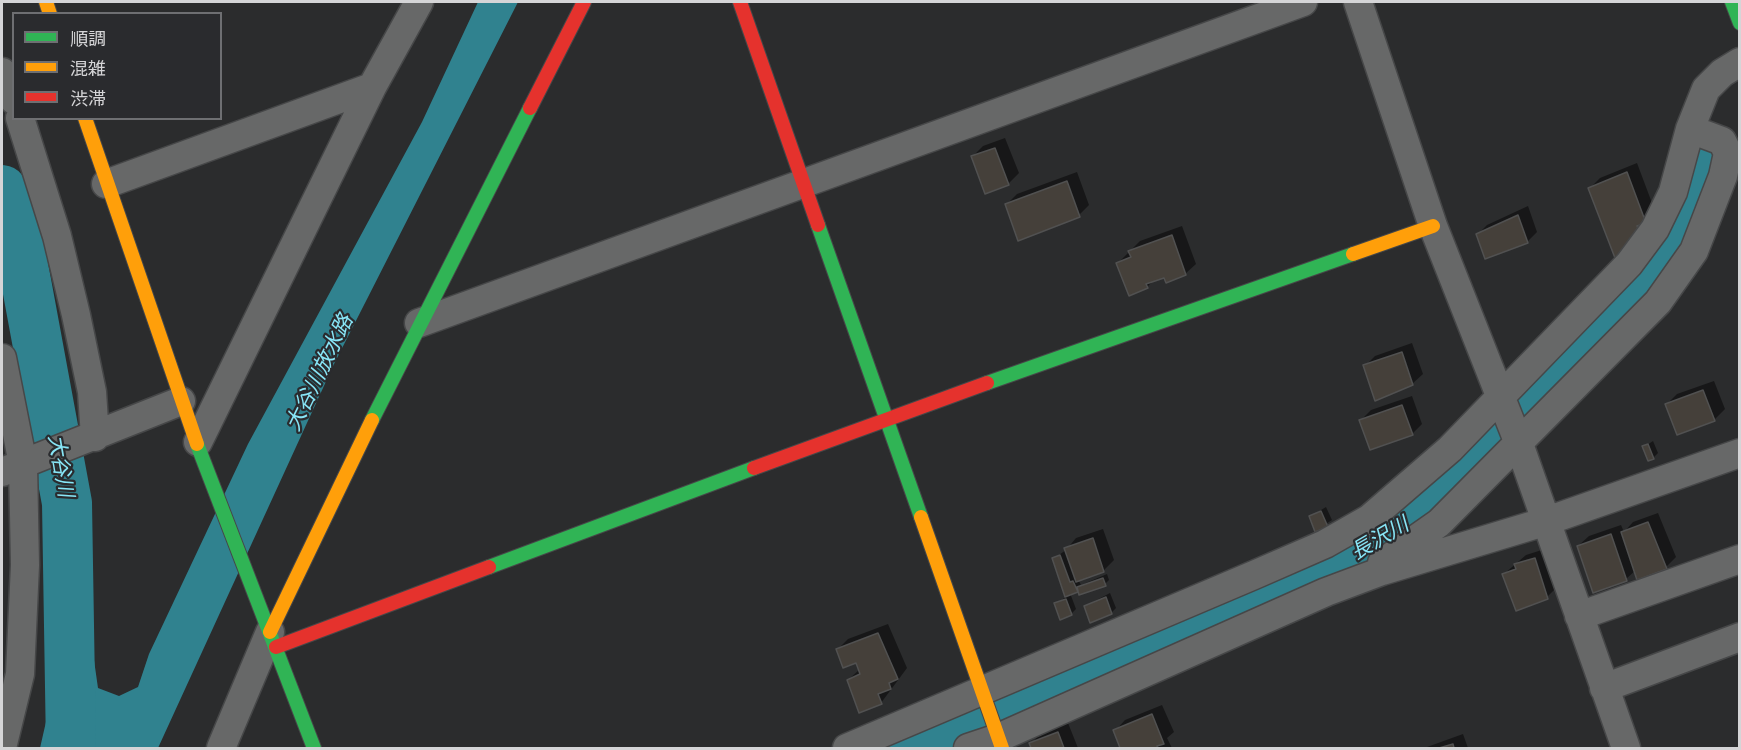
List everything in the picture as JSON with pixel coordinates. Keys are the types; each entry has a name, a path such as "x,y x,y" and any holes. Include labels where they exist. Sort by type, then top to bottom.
{"street":[{"path":"198,442 372,87 419,2"},
{"path":"221,748 269,629 419,323 584,2"},
{"path":"740,2 998,739"},
{"path":"419,323 1303,2"},
{"path":"1358,2 1434,226 1518,441 1544,522 1626,748"},
{"path":"1732,2 1740,23"},
{"path":"847,748 982,694 1325,544 1369,519 1450,449 1602,295 1629,264 1654,229 1673,192 1690,129 1706,89 1722,73 1740,62"},
{"path":"2,72 12,95"},
{"path":"106,184 372,87"},
{"path":"21,120 57,236 76,315 92,392 94,437"},
{"path":"86,120 181,401 314,748"},
{"path":"968,748 998,739 1326,592 1381,564 1440,523 1518,441 1556,408 1658,302 1694,251 1723,176 1728,153 1722,141 1690,129"},
{"path":"269,629 886,418 1434,226"},
{"path":"2,358 12,468 25,565 2,748"},
{"path":"12,468 181,401"},
{"path":"1326,592 1382,571 1544,522 1740,453"},
{"path":"1579,616 1740,559"},
{"path":"1604,688 1740,637"}],"water":[{"name":"大谷川放水路","path":"478,2 518,2 334,364 158,748 40,748 72,608 72,633 93,653 98,688 119,696 138,687 149,654 248,444 422,122"}],"building":[{"path":"995,148 1009,185 985,194 971,156"},
{"path":"1627,172 1646,223 1637,226 1640,233 1625,254 1615,258 1588,188"},
{"path":"1067,181 1080,217 1018,241 1005,204"},
{"path":"1518,215 1528,243 1485,259 1476,234"},
{"path":"1172,235 1186,275 1166,283 1164,278 1146,284 1148,288 1129,296 1116,263 1131,257 1128,251"},
{"path":"1402,352 1413,385 1375,401 1363,365"},
{"path":"1703,390 1715,421 1677,435 1665,404"},
{"path":"1402,405 1413,435 1370,450 1359,420"},
{"path":"1648,444 1654,459 1648,461 1642,446"},
{"path":"1321,511 1328,527 1315,532 1309,516"},
{"path":"1648,522 1667,569 1637,580 1621,532"},
{"path":"1611,534 1627,581 1593,593 1577,546"},
{"path":"1093,538 1104,572 1076,582 1064,548"},
{"path":"1060,555 1070,582 1073,581 1078,592 1065,597 1052,558"},
{"path":"1535,558 1548,599 1516,611 1502,574 1516,569 1514,564"},
{"path":"1103,578 1106,586 1079,595 1077,587"},
{"path":"1106,597 1112,614 1090,623 1084,606"},
{"path":"1066,599 1072,615 1060,620 1054,603"},
{"path":"878,633 898,679 889,683 891,689 878,694 882,704 859,713 847,680 860,674 856,663 843,668 836,649"},
{"path":"1152,714 1164,744 1157,746 1158,748 1120,748 1113,730"},
{"path":"1058,732 1064,748 1031,748 1029,743"},
{"path":"1453,744 1454,748 1439,748"}],"waterway":[{"name":"長沢川","path":"911,748 1279,593 1340,565 1393,535 1442,498 1490,446 1623,317 1662,266 1696,207 1712,159"},
{"name":"大谷川","path":"2,190 21,254 67,503 71,748"}],"traffic: fast":[{"path":"1732,2 1740,23"},
{"path":"372,420 530,108"},
{"path":"818,225 921,517"},
{"path":"987,383 1353,254"},
{"path":"197,444 314,748"},
{"path":"489,567 754,468"}],"traffic: slow":[{"path":"46,2 49,12"},
{"path":"86,120 197,444"},
{"path":"1353,254 1433,226"},
{"path":"270,632 372,420"},
{"path":"921,517 1002,748"}],"traffic: jam":[{"path":"530,108 584,2"},
{"path":"740,2 818,225"},
{"path":"754,468 987,383"},
{"path":"276,647 489,567"}]}
